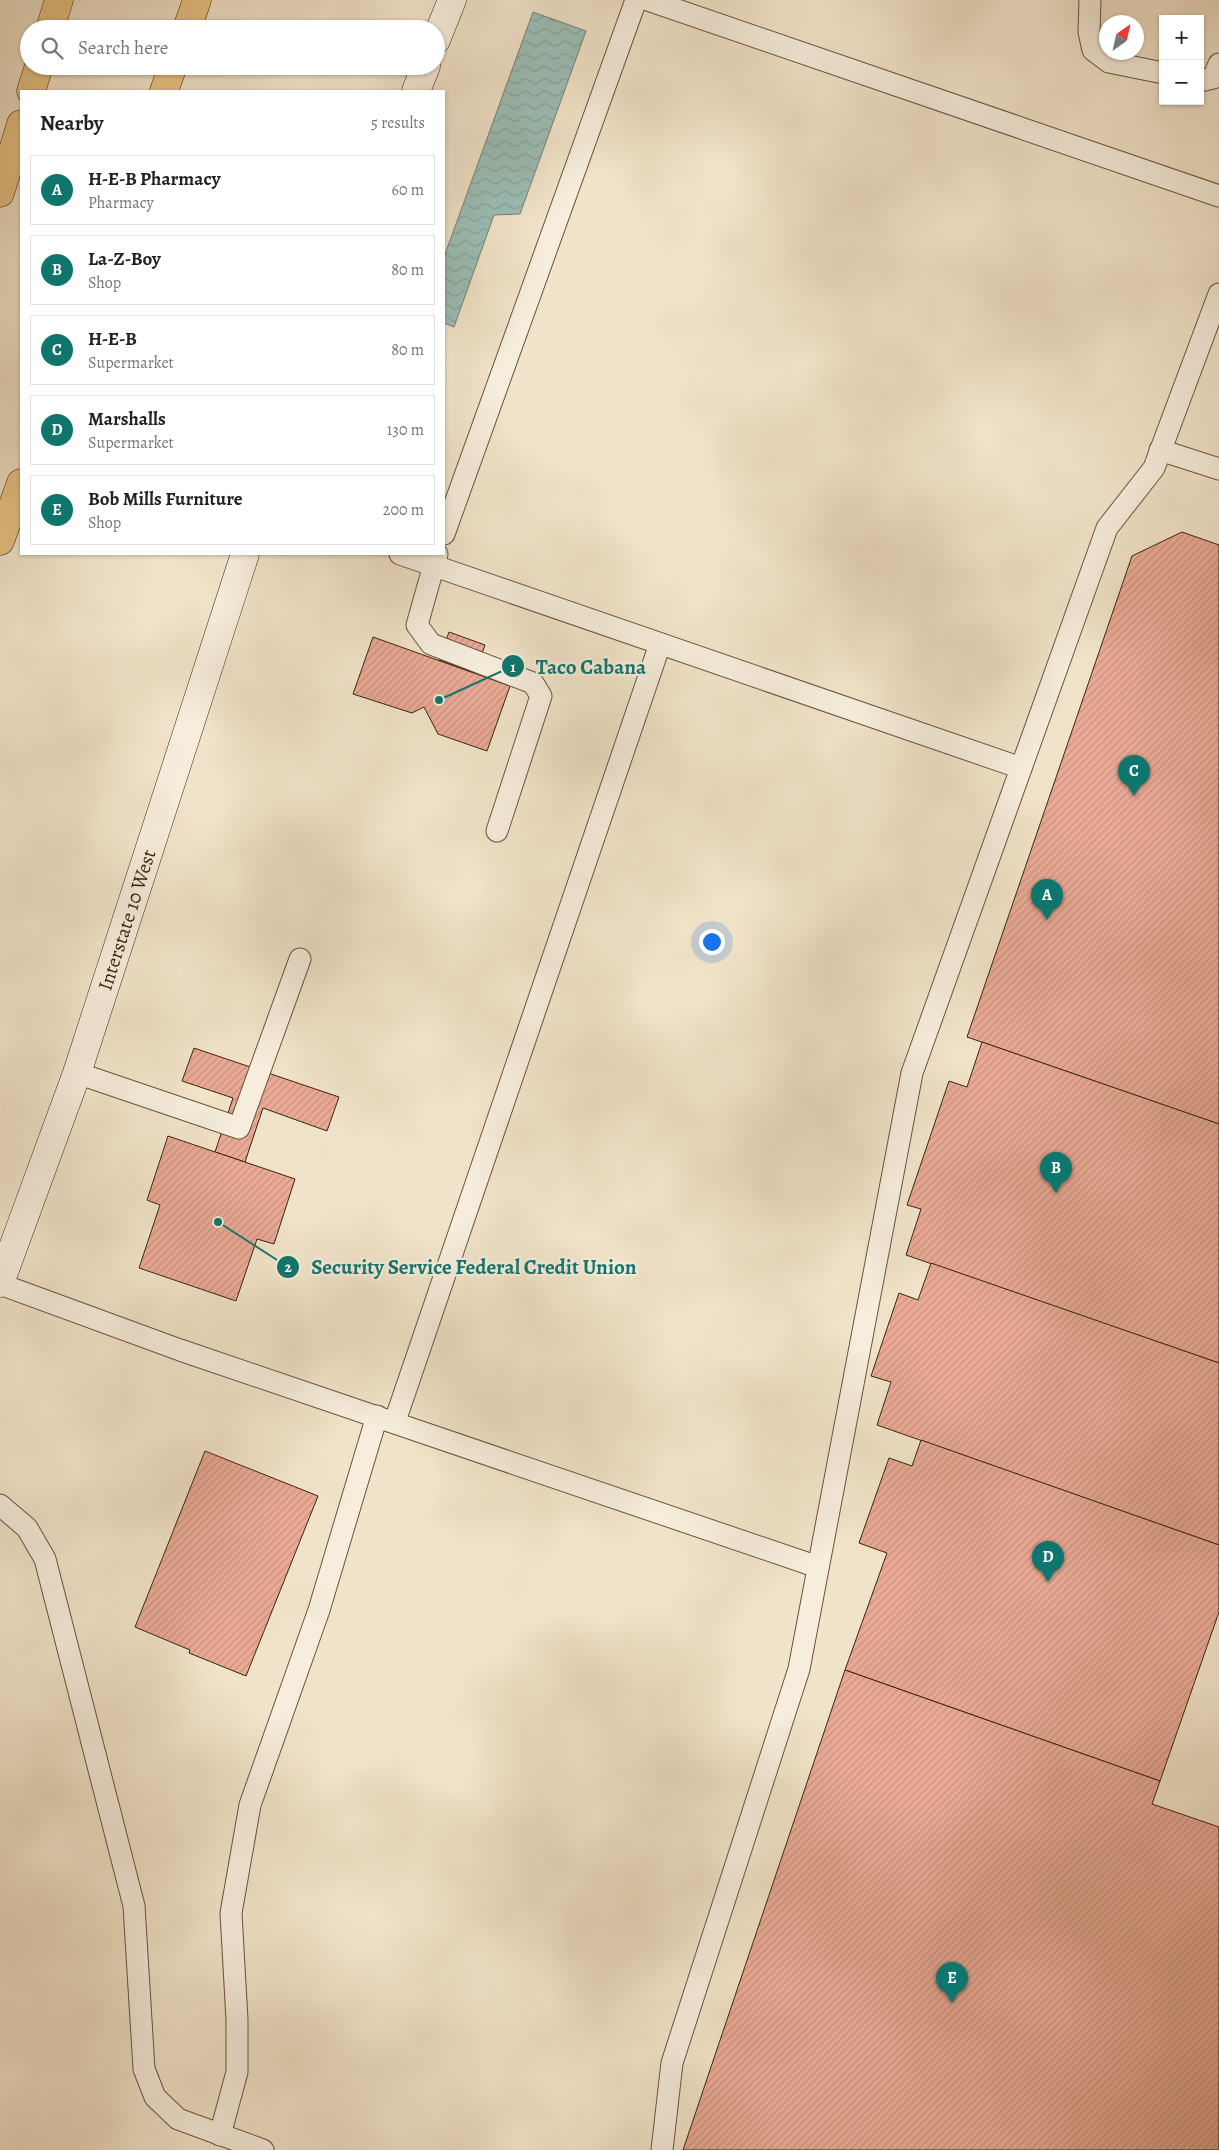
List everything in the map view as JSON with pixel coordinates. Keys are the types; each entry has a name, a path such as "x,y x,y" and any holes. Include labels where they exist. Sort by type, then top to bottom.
{"highway":[{"path":"53,20 59,0"},
{"path":"190,20 198,0"},
{"path":"31,90 36,75"},
{"path":"164,90 170,75"},
{"path":"0,193 20,127"},
{"path":"0,542 20,486"}],"main road":[{"path":"444,20 452,0"},
{"path":"416,90 422,75"},
{"name":"Interstate 10 West","path":"0,1284 77,1073 245,555"}],"lane":[{"path":"445,531 636,0"},
{"path":"648,0 1219,196"},
{"path":"1090,0 1089,32 1093,50 1109,62 1159,72"},
{"path":"1204,79 1213,78 1219,64"},
{"path":"662,2150 672,2063 799,1669 912,1073 1107,528 1154,468 1219,294"},
{"path":"1160,450 1219,469"},
{"path":"407,555 434,559 660,644 1021,768"},
{"path":"434,559 416,625 432,644 533,683 541,696 497,831"},
{"path":"220,2135 237,2072 237,2020 231,1913 250,1805 660,644"},
{"path":"77,1073 239,1128 300,959"},
{"path":"0,1284 180,1350 386,1418 818,1568"},
{"path":"0,1505 27,1528 45,1559 134,1906 144,2069 155,2097 178,2119 263,2150"}],"water":[{"path":"533,12 586,31 520,214 494,215 454,327 445,323 445,254"}],"building":[{"path":"1182,532 1219,545 1219,1124 967,1037 1132,556"},
{"path":"449,632 485,645 475,673 439,660"},
{"path":"373,637 510,686 487,751 438,734 424,707 412,713 353,694"},
{"path":"982,1042 1219,1124 1219,1363 906,1255 921,1209 907,1205 949,1081 967,1087"},
{"path":"194,1048 339,1097 327,1131 263,1108 245,1162 215,1152 233,1098 182,1081"},
{"path":"168,1136 295,1179 274,1244 257,1239 236,1301 139,1268 160,1205 147,1200"},
{"path":"931,1263 1219,1363 1219,1545 877,1425 891,1382 871,1376 899,1293 918,1300"},
{"path":"921,1440 1219,1545 1219,1612 1160,1781 845,1670 887,1553 859,1543 889,1458 912,1466"},
{"path":"205,1451 318,1496 246,1676 189,1653 190,1650 135,1627"},
{"path":"845,1670 1160,1781 1152,1804 1219,1827 1219,2150 683,2150"}],"place":[{"name":"Taco Cabana","path":"439,700"},
{"name":"H-E-B","path":"1134,796"},
{"name":"H-E-B Pharmacy","path":"1047,920"},
{"name":"La-Z-Boy","path":"1056,1193"},
{"name":"Security Service Federal Credit Union","path":"218,1222"},
{"name":"Marshalls","path":"1048,1582"},
{"name":"Bob Mills Furniture","path":"952,2003"}]}
